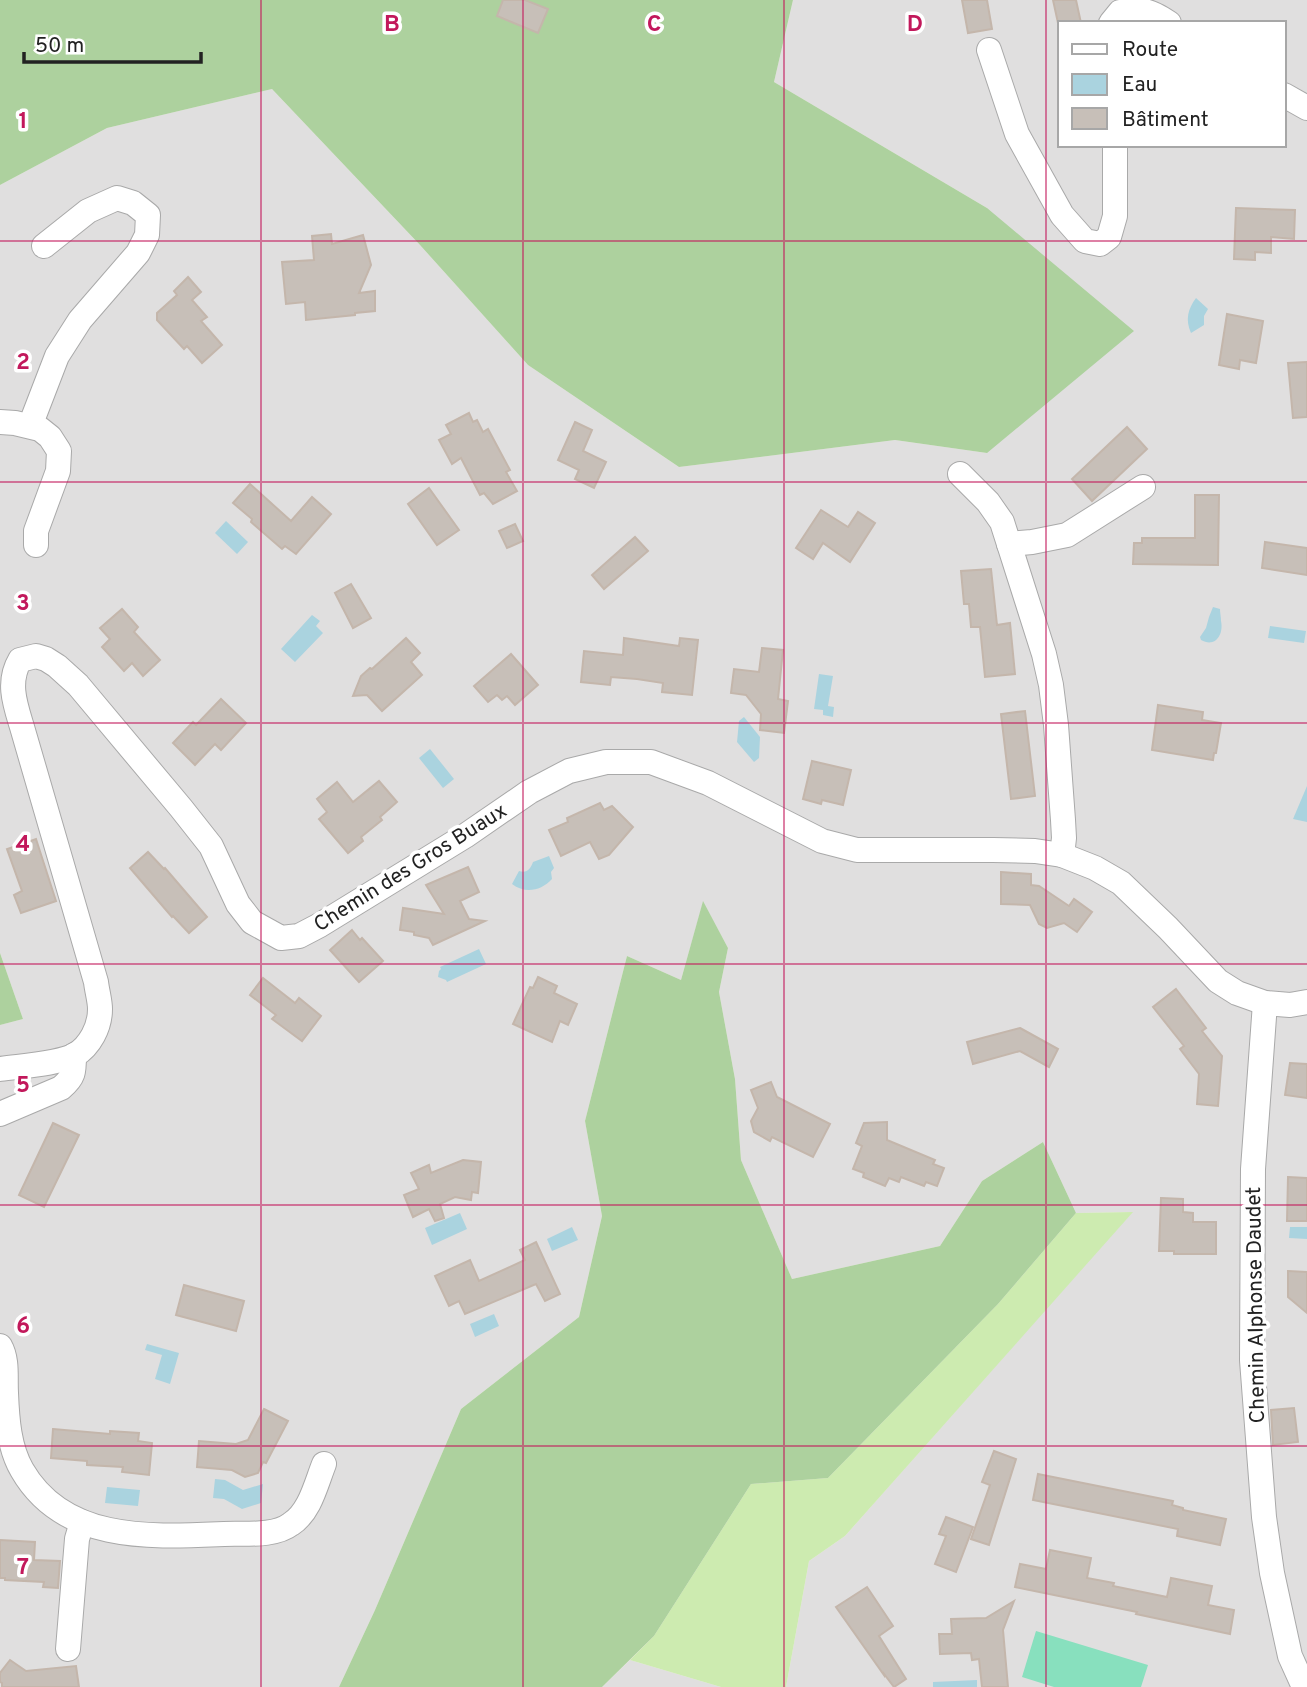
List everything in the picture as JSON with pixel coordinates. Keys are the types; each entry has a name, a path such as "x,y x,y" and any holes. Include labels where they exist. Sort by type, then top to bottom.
{"street":[{"path":"1113,21 1120,12 1139,11 1153,12 1166,21"},
{"path":"989,50 1017,134 1062,215 1085,241 1100,244 1109,237 1115,216 1115,147"},
{"path":"1286,96 1307,108"},
{"path":"30,426 57,356 80,320 138,253 147,235 148,215 133,203 117,198 88,211 44,246"},
{"path":"0,422 40,429 50,437 59,451 58,471 36,531 36,545"},
{"path":"960,474 988,502 1002,522 1040,642 1051,685 1056,725 1064,838 1062,855"},
{"path":"1009,544 1067,535 1143,487"},
{"name":"Chemin des Gros Buaux","path":"74,1055 88,1045 96,1029 100,1010 96,982 13,691 16,667 20,660 36,656 57,666 78,685 211,846 238,904 252,922 281,937 299,936 320,925 465,836 529,792 569,771 606,762 651,762 708,783 822,841 857,850 1035,851 1062,855 1095,868 1121,883 1218,981 1237,993 1265,1003 1290,1005 1307,1002"},
{"name":"Chemin Alphonse Daudet","path":"1265,1003 1253,1169 1252,1360 1264,1517 1272,1573 1290,1656 1304,1687"},
{"path":"0,1069 43,1064 74,1055 72,1075 61,1088 0,1114"},
{"path":"0,1346 5,1359 8,1426 22,1470 40,1494 57,1508 82,1522 102,1529 157,1537 270,1532 290,1526 300,1517 324,1464"},
{"path":"68,1650 78,1539 82,1522"}],"shaded area":[{"path":"793,0 1307,0 1307,1687 786,1687 809,1561 845,1536 1132,1212 1076,1213 1043,1142 982,1181 940,1246 792,1279 741,1160 735,1079 719,992 728,948 703,902 681,980 627,956 585,1121 602,1216 579,1317 461,1409 339,1687 0,1687 0,1025 23,1019 0,953 0,185 107,128 272,89 420,245 528,365 679,467 895,440 987,453 987,208 774,82"},
{"path":"630,1660 721,1687 602,1687"}],"green space":[{"path":"0,0 793,0 774,82 987,208 1134,331 987,453 895,440 679,467 528,365 420,245 272,89 107,128 0,185"},
{"path":"703,901 728,948 719,992 735,1079 741,1160 792,1279 940,1246 982,1181 1043,1142 1076,1213 998,1304 828,1478 751,1484 654,1636 602,1687 339,1687 461,1409 579,1317 602,1216 585,1121 627,956 681,980"},
{"path":"0,953 23,1019 0,1025"},
{"path":"1133,1212 845,1536 809,1561 786,1687 721,1687 630,1660 654,1636 751,1484 828,1478 998,1304 1076,1213"},
{"path":"1036,1631 1148,1665 1141,1687 1054,1687 1022,1677"}],"water":[{"path":"1196,298 1208,309 1204,316 1204,325 1191,333 1188,314"},
{"path":"226,521 248,542 237,554 215,533"},
{"path":"1213,607 1220,609 1221,631 1217,639 1206,642 1200,637"},
{"path":"312,615 320,621 316,626 323,633 295,662 281,649"},
{"path":"1270,626 1306,631 1304,643 1268,638"},
{"path":"819,674 833,676 828,706 834,707 833,717 823,715 823,710 814,709"},
{"path":"744,717 760,737 759,758 754,762 737,742 739,721"},
{"path":"430,749 454,779 443,788 419,758"},
{"path":"1307,786 1307,822 1293,819"},
{"path":"549,856 554,868 551,872 552,879 548,883 527,890 512,884 519,871 526,871 533,862"},
{"path":"479,949 486,964 447,982 438,977 440,967"},
{"path":"460,1213 467,1229 432,1245 425,1228"},
{"path":"572,1227 578,1240 552,1251 547,1239"},
{"path":"1290,1227 1307,1227 1307,1239 1289,1238"},
{"path":"494,1314 499,1326 475,1337 470,1324"},
{"path":"147,1344 179,1353 170,1384 155,1379 162,1355 145,1350"},
{"path":"215,1479 225,1480 243,1490 263,1484 261,1503 242,1509 224,1499 213,1498"},
{"path":"107,1487 140,1490 138,1506 105,1503"},
{"path":"977,1680 977,1687 933,1687 933,1682"}],"building":[{"path":"503,0 525,0 548,9 538,33 497,16"},
{"path":"962,0 987,0 992,29 968,33"},
{"path":"1053,0 1076,0 1081,21 1058,23"},
{"path":"1236,208 1295,210 1294,239 1271,237 1271,253 1255,252 1255,260 1234,259"},
{"path":"331,234 332,244 363,235 371,265 359,293 375,291 375,311 306,320 305,302 286,304 282,262 314,260 312,236"},
{"path":"188,277 201,292 192,300 207,317 201,321 222,345 202,363 187,346 184,349 157,320 157,313 177,295 174,291"},
{"path":"1227,314 1263,321 1256,363 1240,360 1239,369 1219,365"},
{"path":"1307,362 1307,417 1293,418 1288,363"},
{"path":"469,413 473,422 477,420 483,432 488,429 510,470 506,472 517,491 493,504 484,493 480,495 461,458 452,464 439,440 451,434 446,425"},
{"path":"575,422 592,430 583,451 606,462 594,488 575,479 579,470 558,460"},
{"path":"1127,427 1147,449 1092,501 1072,479"},
{"path":"250,484 291,521 312,497 331,514 296,554 285,546 282,549 233,503"},
{"path":"429,488 459,530 437,545 408,504"},
{"path":"1195,495 1219,495 1218,565 1133,564 1134,543 1142,543 1142,538 1195,538"},
{"path":"821,510 848,527 858,512 875,523 850,562 823,543 813,559 796,548"},
{"path":"515,524 523,541 507,548 499,531"},
{"path":"635,537 648,551 604,589 592,575"},
{"path":"1265,542 1307,548 1307,575 1262,568"},
{"path":"991,569 997,625 1010,623 1015,674 985,677 980,627 971,627 969,604 964,604 961,571"},
{"path":"351,584 371,618 353,628 335,593"},
{"path":"122,609 138,627 134,632 160,660 143,676 132,663 124,671 102,647 110,639 100,628"},
{"path":"406,638 420,653 411,662 422,675 382,711 367,695 353,696 361,676"},
{"path":"624,638 679,646 680,638 698,640 692,695 662,692 663,683 637,679 611,677 610,685 581,682 584,651 623,655"},
{"path":"762,648 783,650 778,699 788,701 784,733 760,730 761,714 746,695 731,693 734,669 759,672"},
{"path":"511,654 538,685 515,705 507,696 502,700 497,695 488,702 474,686"},
{"path":"221,699 246,723 221,750 215,744 195,765 173,743 193,722 196,725"},
{"path":"1158,705 1203,712 1202,720 1221,723 1213,760 1152,750"},
{"path":"1025,711 1035,796 1011,799 1001,714"},
{"path":"812,761 851,770 843,805 822,800 821,804 803,799"},
{"path":"379,781 397,802 380,817 382,820 361,837 363,841 348,853 319,819 327,812 317,799 337,782 353,802"},
{"path":"600,803 604,810 612,806 633,827 609,855 599,859 590,842 561,856 549,830 568,822 567,818"},
{"path":"36,839 56,901 21,913 14,895 22,891 7,849"},
{"path":"148,852 207,917 189,933 130,868"},
{"path":"468,867 479,892 460,901 469,919 485,921 433,945 429,938 400,930 403,908 444,914 426,885"},
{"path":"1001,872 1031,874 1031,885 1039,886 1069,906 1074,899 1092,912 1077,932 1064,923 1047,928 1039,924 1030,905 1001,904"},
{"path":"352,930 383,961 359,982 330,950"},
{"path":"538,977 557,986 554,993 577,1004 568,1025 560,1021 552,1042 513,1024 530,987 533,988"},
{"path":"263,978 295,1003 299,998 321,1016 302,1041 272,1019 276,1015 250,995"},
{"path":"1176,989 1206,1028 1202,1031 1222,1056 1218,1106 1197,1104 1199,1074 1180,1049 1184,1046 1153,1007"},
{"path":"1020,1028 1058,1049 1049,1067 1020,1051 973,1064 967,1042"},
{"path":"1290,1063 1307,1064 1307,1098 1285,1095"},
{"path":"771,1082 777,1097 830,1124 813,1157 772,1137 770,1141 754,1132 751,1121 758,1108 751,1090"},
{"path":"887,1122 887,1140 935,1160 933,1164 944,1168 937,1186 926,1182 924,1186 901,1177 899,1182 889,1178 885,1186 863,1177 864,1173 853,1169 862,1146 856,1143 864,1123"},
{"path":"53,1123 79,1135 44,1207 19,1195"},
{"path":"463,1160 481,1162 478,1193 472,1192 471,1200 455,1197 440,1204 444,1218 435,1221 429,1209 413,1217 404,1195 419,1189 411,1173 429,1165 431,1173"},
{"path":"1288,1177 1307,1178 1307,1221 1287,1221"},
{"path":"1161,1198 1183,1199 1183,1212 1193,1213 1193,1222 1216,1222 1216,1254 1174,1254 1174,1251 1159,1251"},
{"path":"536,1242 560,1294 545,1301 536,1284 465,1314 459,1301 449,1306 435,1276 470,1260 479,1281 525,1260 520,1250"},
{"path":"1288,1271 1307,1272 1307,1313 1288,1297"},
{"path":"184,1285 244,1301 236,1331 176,1315"},
{"path":"1294,1408 1298,1442 1273,1445 1271,1410"},
{"path":"264,1409 288,1421 258,1473 245,1477 232,1470 197,1467 199,1441 236,1444 248,1440"},
{"path":"53,1429 110,1434 110,1431 139,1433 138,1441 152,1443 149,1475 122,1472 123,1467 87,1465 87,1461 51,1458"},
{"path":"994,1451 1016,1459 989,1545 971,1539 990,1485 982,1482"},
{"path":"1038,1474 1173,1501 1172,1505 1183,1510 1226,1519 1220,1545 1177,1536 1178,1529 1033,1500"},
{"path":"946,1517 973,1527 956,1572 935,1564 946,1536 939,1534"},
{"path":"0,1540 35,1542 34,1560 60,1561 58,1588 43,1587 44,1582 0,1578"},
{"path":"1050,1550 1091,1558 1087,1578 1114,1583 1113,1586 1167,1597 1171,1578 1212,1586 1208,1605 1234,1610 1230,1634 1015,1587 1020,1564 1046,1569"},
{"path":"867,1587 893,1626 879,1636 906,1679 894,1687 836,1607"},
{"path":"1014,1601 1003,1630 1008,1687 982,1687 979,1659 972,1660 971,1653 940,1654 939,1634 952,1634 951,1619 986,1618"},
{"path":"10,1660 26,1671 76,1666 79,1687 2,1687 0,1673"}]}
